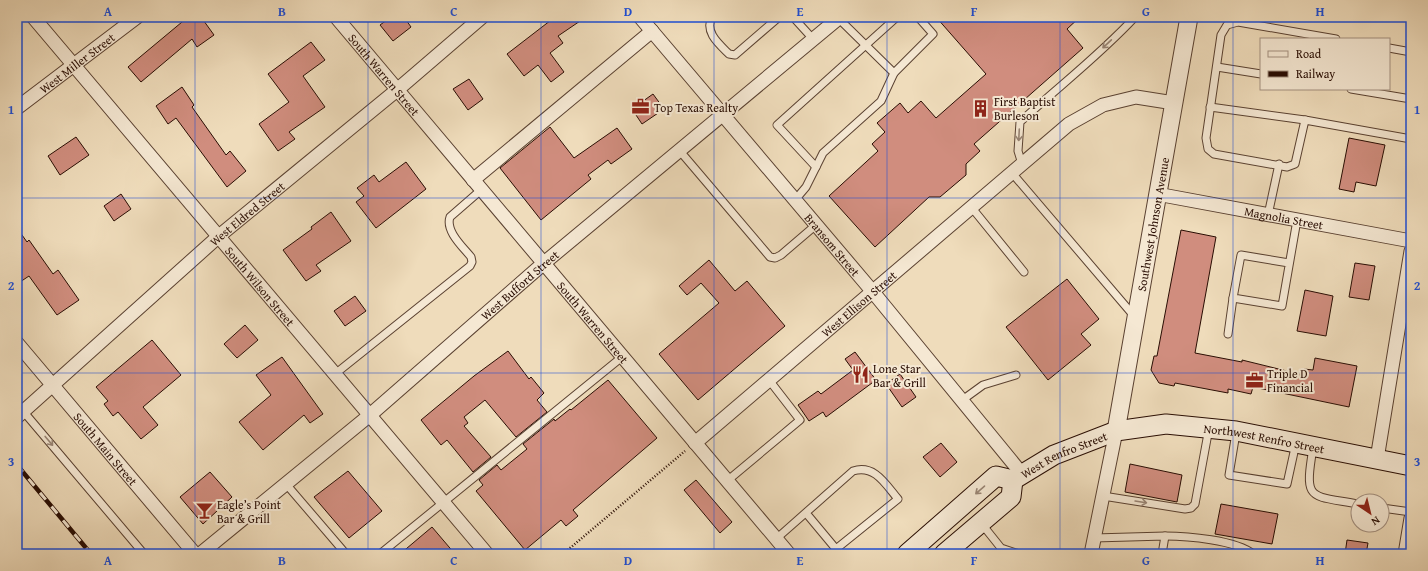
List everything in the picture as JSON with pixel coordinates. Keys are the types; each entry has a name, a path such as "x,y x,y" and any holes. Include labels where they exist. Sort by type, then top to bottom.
{"main road":[{"name":"Northwest Renfro Street","path":"1116,431 1166,424 1236,431 1411,466"},
{"name":"West Renfro Street","path":"907,554 996,476 1018,477 1054,455 1116,431"},
{"name":"West Renfro Street","path":"944,554 1011,497 1018,477"}],"street":[{"name":"South Wilson Street","path":"33,17 487,554"},
{"name":"West Miller Street","path":"17,108 137,17"},
{"name":"South Warren Street","path":"336,17 789,554"},
{"name":"West Eldred Street","path":"20,414 219,236 397,90 482,17"},
{"name":"Bransom Street","path":"640,17 873,292 961,401 1018,477"},
{"name":"Southwest Johnson Avenue","path":"1116,431 1189,17"},
{"name":"West Bufford Street","path":"200,554 370,415 544,263 839,18"},
{"path":"472,180 652,31"},
{"name":"West Ellison Street","path":"695,442 1069,124 1103,105 1136,97 1174,104"},
{"name":"Magnolia Street","path":"1157,194 1411,241"},
{"path":"1377,459 1411,251"},
{"name":"South Main Street","path":"17,343 195,554"},
{"path":"1091,554 1116,431"},
{"path":"1406,554 1411,518"}],"lane":[{"path":"712,17 709,22 710,33 729,54 735,55 779,17"},
{"path":"793,17 813,39"},
{"path":"816,167 777,125 897,17"},
{"path":"795,200 806,187 823,153 881,101 894,73 933,34 918,17"},
{"path":"1022,164 1018,150 1020,122 1087,63 1135,17"},
{"path":"839,18 894,73"},
{"path":"1306,120 1295,164 1288,167 1279,164 1214,154 1208,149 1206,138 1222,35 1227,25 1238,22 1330,38"},
{"path":"1390,48 1411,52"},
{"path":"1217,67 1260,74"},
{"path":"1357,90 1411,99"},
{"path":"1210,107 1306,120 1411,139"},
{"path":"680,150 770,257 775,258 781,255 816,225"},
{"path":"1268,215 1279,164"},
{"path":"1012,173 1136,318"},
{"path":"335,374 470,266 472,262 471,257 450,229 448,223 450,217 481,190"},
{"path":"972,208 1024,272"},
{"path":"1234,298 1282,306 1297,220"},
{"path":"1228,334 1241,255 1289,263"},
{"path":"380,554 622,357"},
{"path":"961,401 983,385 1016,375"},
{"path":"727,481 800,420 769,380"},
{"path":"20,414 144,554"},
{"path":"1103,496 1185,509 1191,508 1194,504 1209,428"},
{"path":"1236,431 1229,475 1288,484 1305,445"},
{"path":"1305,445 1310,490 1316,496 1350,502"},
{"path":"776,539 853,471 860,469 867,470 877,475 898,499 836,549 806,513"},
{"path":"286,484 346,554"},
{"path":"1390,509 1411,512"},
{"path":"981,522 1001,548 1019,554"},
{"path":"1162,554 1166,536"},
{"path":"1094,538 1187,536 1237,546 1253,554"}],"path":[{"path":"563,554 695,442"}],"building":[{"path":"188,17 201,17 214,35 197,47 192,39 141,82 128,67"},
{"path":"391,17 404,17 411,27 393,41 380,25"},
{"path":"555,17 586,17 558,36 563,43 550,53 564,72 551,82 538,65 524,76 507,54"},
{"name":"First Baptist Burleson","path":"936,17 1080,17 1067,29 1083,48 974,144 980,151 966,164 966,175 940,197 929,197 875,247 829,196 878,151 872,144 885,132 877,123 900,103 908,113 921,101 936,118 986,74"},
{"path":"311,42 325,60 303,76 325,107 289,132 295,139 278,151 259,124 289,102 268,74"},
{"path":"469,79 483,99 468,110 453,89"},
{"path":"182,87 194,105 192,107 226,155 230,151 246,171 227,187 176,118 168,124 156,106"},
{"path":"653,94 664,109 642,124 632,109"},
{"path":"550,127 574,158 617,128 632,149 611,164 608,160 588,175 591,179 541,220 500,168"},
{"path":"76,137 89,155 60,175 48,156"},
{"path":"1349,138 1385,145 1376,186 1356,182 1354,192 1339,189"},
{"path":"406,162 426,189 376,228 356,202 364,196 357,188 374,175 379,182"},
{"path":"121,194 131,209 114,221 104,206"},
{"path":"331,212 351,241 316,265 321,271 306,281 283,250 312,229 311,227"},
{"path":"17,228 27,242 29,240 53,274 58,270 79,300 57,315 29,276 17,284"},
{"path":"1181,230 1216,237 1195,353 1242,362 1242,360 1303,375 1304,369 1313,370 1315,358 1357,366 1349,407 1253,387 1251,394 1228,389 1228,393 1175,383 1174,386 1159,383 1151,370 1154,356 1157,356"},
{"path":"709,260 735,291 747,281 785,326 698,400 659,354 719,303 701,283 687,295 679,286"},
{"path":"1355,263 1375,266 1369,300 1349,297"},
{"path":"1067,279 1099,319 1081,334 1091,345 1048,380 1006,327"},
{"path":"1305,290 1333,296 1326,336 1297,331"},
{"path":"355,296 366,311 345,326 334,311"},
{"path":"245,325 258,340 237,358 224,344"},
{"path":"152,340 181,375 143,407 158,425 141,439 118,412 113,416 104,404 108,401 96,387"},
{"path":"508,351 529,379 531,377 544,393 537,400 547,412 516,437 485,400 464,417 468,423 464,426 491,457 473,472 447,440 441,445 421,420 474,376"},
{"name":"Lone Star Bar & Grill","path":"855,352 876,380 826,417 823,412 809,421 798,405 818,391 821,394 853,370 845,359"},
{"path":"282,357 323,414 310,423 304,415 263,450 239,422 271,395 256,375"},
{"path":"900,374 916,397 902,407 886,384"},
{"path":"608,380 657,438 573,510 578,516 566,526 561,520 525,550 476,491 483,485 479,480 497,465 501,470 527,449 523,444 554,419 555,421 570,409 571,410"},
{"path":"941,443 957,462 940,477 923,457"},
{"path":"1130,464 1182,475 1177,502 1125,492"},
{"path":"348,471 382,511 349,538 314,497"},
{"name":"Eagle’s Point Bar & Grill","path":"210,472 232,497 203,524 180,497"},
{"path":"696,480 732,522 720,533 684,490"},
{"path":"1221,504 1278,514 1272,544 1215,534"},
{"path":"432,527 455,554 400,554"},
{"path":"1347,540 1368,543 1366,554 1345,554"}],"railway":[{"path":"17,465 91,554"}],"place":[{"name":"Top Texas Realty","path":"641,107"},
{"name":"First Baptist Burleson","path":"981,108"},
{"name":"Lone Star Bar & Grill","path":"860,375"},
{"name":"Triple D Financial","path":"1254,380"},
{"name":"Eagle’s Point Bar & Grill","path":"204,511"}]}
